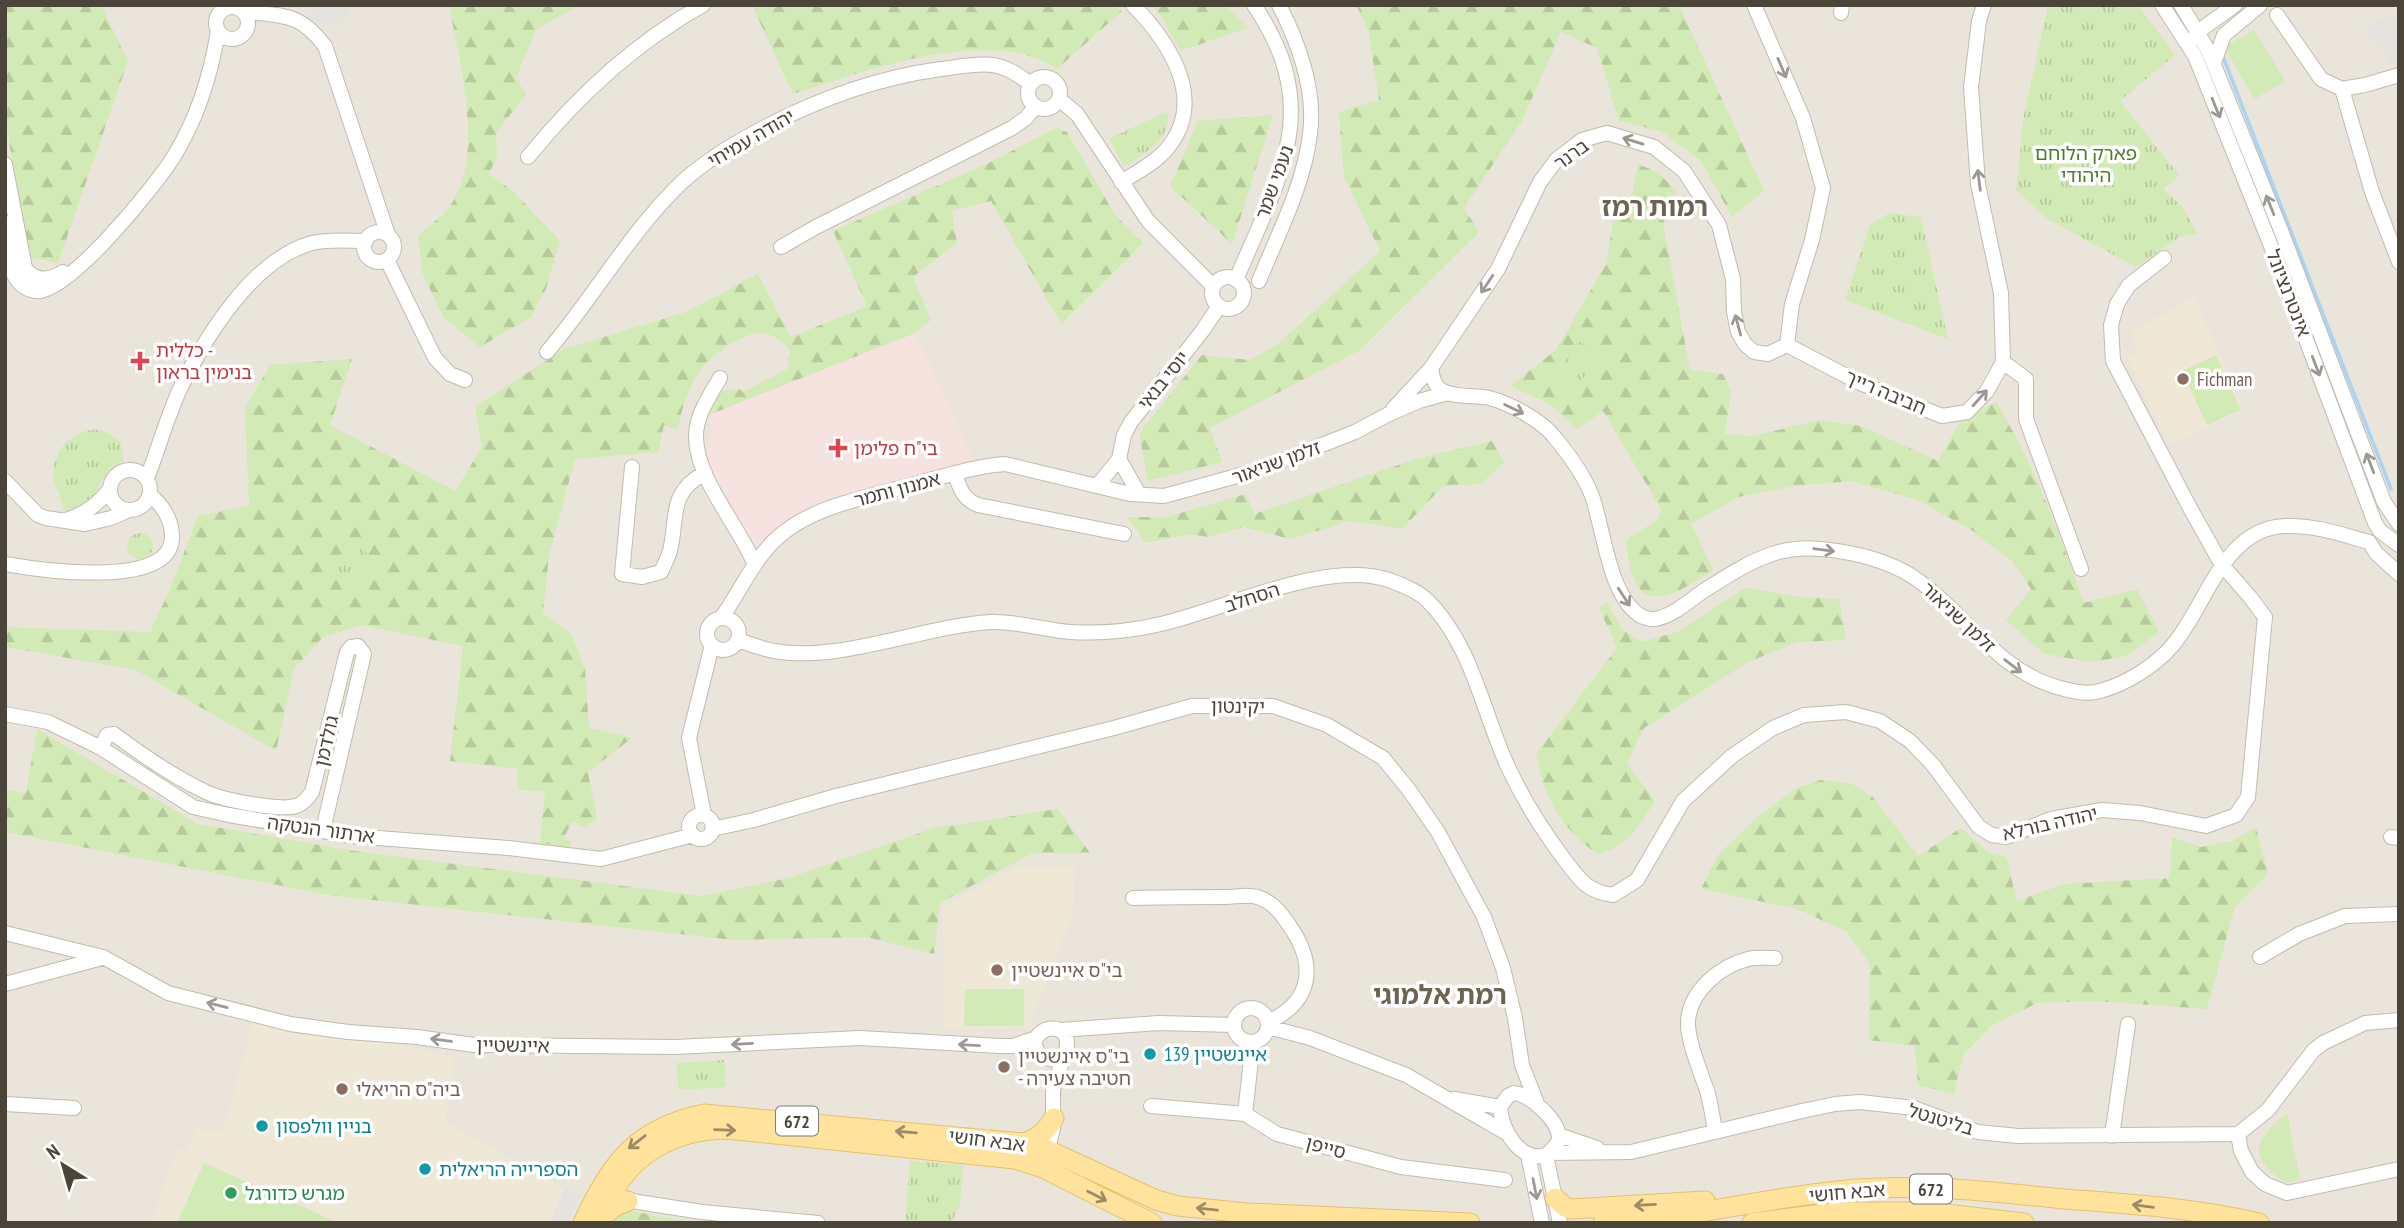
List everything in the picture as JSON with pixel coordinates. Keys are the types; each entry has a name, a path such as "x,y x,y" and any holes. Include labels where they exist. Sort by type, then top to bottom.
{"main road":[{"name":"אבא חושי","path":"623,1188 629,1148 651,1132 681,1119 704,1114 1023,1143 1152,1223"},
{"path":"1023,1143 1034,1140 1045,1132 1054,1118"},
{"name":"אבא חושי","path":"623,1188 634,1164 662,1144 688,1132 705,1130 805,1136 1015,1159 1046,1159 1178,1206 1247,1213 1471,1223"},
{"path":"1555,1198 1571,1209 1709,1200 1798,1184 1822,1183 1858,1189"},
{"name":"אבא חושי","path":"594,1221 600,1188 623,1188"},
{"path":"594,1221 616,1206 623,1188"},
{"name":"אבא חושי","path":"1604,1223 1679,1216 1858,1189 1917,1188 2139,1205 2259,1223"},
{"name":"אבא חושי","path":"1752,1223 1838,1212 1928,1212 2024,1223"},
{"path":"1832,1223 1928,1212"}],"street":[{"path":"207,5 219,16 221,35 231,39"},
{"path":"528,157 551,129 612,71 649,40 703,5"},
{"path":"1121,182 1152,163 1165,151 1178,129 1185,101 1182,80 1174,58 1133,5"},
{"name":"נעמי שמר","path":"1236,279 1284,163 1293,114 1290,88 1280,51 1254,5"},
{"path":"1259,281 1289,209 1302,171 1310,134 1308,81 1289,24 1279,5"},
{"path":"1754,5 1803,118 1823,188 1812,240 1792,304 1787,345"},
{"path":"1984,5 1979,21 1972,87 1978,184 2001,293 2003,362 2026,379 2026,419 2081,569"},
{"name":"אינטרנציונל","path":"2162,5 2189,45 2269,241 2380,531"},
{"path":"2214,65 2220,41 2229,29 2260,5"},
{"path":"5,223 12,269 16,278 33,291 43,292 57,284 91,255 135,208 175,155 212,64 219,16 234,6 243,11 287,16 306,24 325,46 394,246 393,255 377,260 326,241"},
{"path":"2182,7 2201,17 2215,16 2230,9"},
{"name":"אינטרנציונל","path":"2182,7 2202,37 2214,65 2282,233 2384,502 2399,524"},
{"path":"2189,45 2202,37 2230,9"},
{"path":"243,11 248,21 245,32"},
{"path":"2277,15 2321,79 2342,89 2399,75"},
{"path":"212,64 231,39 278,16"},
{"path":"2202,37 2229,29"},
{"name":"יהודה עמיחי","path":"547,352 626,245 666,198 705,163 748,136 786,115 848,89 914,72 993,65 1010,70 1031,84"},
{"path":"1039,78 1049,78 1060,89 1059,99 1046,108 1035,106 1028,93 1031,84 1039,78"},
{"path":"2342,89 2372,192 2399,262"},
{"path":"1059,99 1077,114 1147,220 1213,286"},
{"path":"782,247 816,227 1012,128 1026,118 1035,106"},
{"name":"ברנר","path":"1387,415 1431,368 1498,268 1539,182 1557,159 1582,140 1607,133 1654,147 1685,171 1719,225 1733,279 1736,322 1745,344 1754,352 1768,354 1787,345"},
{"path":"5,164 25,268 31,276 43,280 58,275 91,255"},
{"path":"378,202 376,224 365,250 377,260 404,296 443,368 465,380"},
{"path":"5,564 34,569 121,572 149,566 164,557 172,549 172,525 160,504 150,495 143,474 161,439 181,388 206,343 235,301 254,279 286,255 310,244 369,238 380,232 388,235"},
{"path":"2164,258 2129,285 2117,304 2111,325 2113,361 2222,565"},
{"path":"1226,277 1236,279 1243,292 1241,301 1228,309 1219,306 1212,295 1213,286 1226,277"},
{"name":"יוסי בנאי","path":"1097,486 1119,459 1124,435 1131,422 1219,306"},
{"name":"חביבה רייך","path":"1787,345 1860,383 1942,416 1967,412 1987,391 2003,362"},
{"path":"1431,368 1437,387 1448,393"},
{"path":"720,378 706,402 696,438 705,473 729,520 743,538 755,565"},
{"name":"זלמן שניאור","path":"1097,486 1139,495 1164,496 1255,471 1355,432 1419,401 1448,393 1492,398 1549,429 1569,456 1591,494 1617,586 1627,604 1647,619 1657,619 1671,613 1735,572 1772,554 1815,548 1864,556 1898,568 1930,589 2016,670 2047,685 2072,691 2097,692 2138,674 2171,648 2192,620 2222,565 2246,540 2274,527 2313,526 2369,542"},
{"path":"1119,459 1139,495"},
{"name":"אמנון ותמר","path":"727,620 755,565 774,541 785,530 819,513 990,465 1005,464 1097,486"},
{"path":"632,467 622,574 642,577 660,572 670,552 676,502 693,479 705,473"},
{"path":"61,521 86,513 99,503 118,474 127,470 143,474"},
{"path":"955,474 962,493 968,501 978,505 1124,534"},
{"path":"5,481 38,515 85,524 133,509 146,503 150,495"},
{"path":"110,489 118,506 154,510 167,518"},
{"path":"2399,531 2380,531 2369,542 2376,553 2399,574"},
{"path":"2380,531 2399,545"},
{"name":"יהודה בורלא","path":"1595,893 1613,895 1637,880 1683,801 1732,756 1773,728 1804,715 1846,712 1880,721 1910,741 1933,765 1979,827 1992,835 2006,837 2051,819 2102,810 2140,813 2206,826 2236,815 2248,797 2265,617 2222,565"},
{"name":"הסחלב","path":"738,640 774,652 820,653 993,622 1069,632 1120,632 1161,624 1289,585 1329,576 1359,575 1386,579 1412,589 1427,600 1442,619 1473,673 1508,767 1547,836 1577,875 1595,893"},
{"path":"727,620 739,631 738,640 731,648 718,648 707,637 709,627 727,620"},
{"name":"גולדמן","path":"101,748 107,735 114,734 187,782 210,793 257,803 295,806 312,792 347,652 351,647 358,646 364,654 323,830"},
{"path":"700,824 689,738 707,670 718,648"},
{"name":"יקינטון","path":"700,824 754,820 836,796 1114,728 1192,706 1273,706 1327,725 1383,758 1438,832 1484,917 1503,968 1515,1018 1522,1065 1538,1106"},
{"name":"ארתור הנטקה","path":"5,714 48,722 101,748 193,807 352,836 508,848 601,859 660,845 700,824"},
{"path":"1133,898 1257,897 1276,907 1296,936 1307,960 1300,999 1292,1009 1268,1024 1263,1037 1248,1042 1238,1036 1234,1026 1237,1015 1252,1008 1263,1012 1268,1024 1406,1075 1508,1134"},
{"path":"2260,957 2299,934 2345,916 2399,915"},
{"name":"איינשטיין","path":"5,933 103,957 168,993 290,1024 474,1045 675,1047 860,1038 1013,1046 1036,1038"},
{"path":"5,984 103,957"},
{"path":"1715,1132 1709,1097 1688,1023 1691,1007 1699,991 1735,963 1775,958"},
{"path":"2399,1020 2365,1023 2323,1043 2313,1051 2268,1110 2238,1134 2241,1151 2252,1172 2265,1184 2287,1193 2399,1168"},
{"path":"1054,1087 1044,1059 1037,1053 1036,1038 1039,1033 1049,1028 1060,1030 1159,1023 1234,1026"},
{"path":"2112,1136 2127,1024"},
{"path":"1044,1059 1055,1060 1080,1035 1098,1027"},
{"path":"1046,1159 1054,1118 1054,1087 1065,1049 1066,1039 1060,1030"},
{"path":"1245,1114 1253,1042"},
{"name":"יקינטון","path":"1514,1093 1522,1065"},
{"path":"1514,1093 1528,1097 1538,1106 1551,1120 1559,1135 1558,1142 1541,1157 1528,1155 1521,1150 1508,1134 1501,1118 1500,1107 1508,1096 1514,1093"},
{"path":"1446,1097 1500,1107"},
{"name":"בליטנטל","path":"1547,1154 1631,1152 1835,1104 1860,1102 1914,1108 1978,1132 2018,1136 2238,1134"},
{"path":"5,1104 74,1108"},
{"name":"סייפן","path":"1151,1106 1245,1114 1278,1134 1401,1167 1505,1180"},
{"name":"בליטנטל","path":"1559,1135 1608,1152"},
{"path":"1547,1154 1560,1223"},
{"path":"1528,1155 1542,1223"},
{"path":"623,1188 702,1212 818,1223"}],"shaded area":[{"path":"5,5 2399,5 2399,1223 5,1223"},
{"path":"321,5 342,5 349,13 327,30 321,22 314,28 306,18"},
{"path":"2393,15 2399,29 2399,62 2390,65 2380,41 2373,43 2366,26"},
{"name":"Fichman","path":"2195,297 2243,411 2169,444 2127,359 2135,355 2134,330"},
{"name":"בי\"ח פלימן","path":"913,334 920,343 973,459 824,505 782,525 756,548 713,474 707,456 711,414"},
{"name":"בי\"ס איינשטיין","path":"1075,866 1073,913 1029,1027 943,1030 943,907 1014,868"},
{"name":"ביה\"ס הריאלי","path":"255,1016 454,1056 445,1122 564,1188 551,1223 152,1223 177,1149 188,1151 195,1128 222,1133"},
{"path":"564,1188 580,1194 568,1223 551,1223"}],"green space":[{"path":"5,5 101,5 128,61 58,263 28,257 5,116"},
{"path":"449,5 581,5 536,29 516,78 526,94 496,133 497,156 489,174 514,192 560,241 546,289 531,317 480,347 443,317 422,272 418,235 450,206 461,185 466,161 467,108"},
{"path":"752,5 1112,5 1122,11 1057,69 1029,56 997,51 962,51 890,64 793,94"},
{"path":"1151,5 1226,5 1248,28 1180,51 1162,17"},
{"path":"1356,5 1679,5 1764,191 1732,217 1701,161 1661,131 1619,121 1597,48 1561,32 1522,121 1464,208 1479,232 1360,350 1210,428 1222,462 1148,481 1139,433 1202,355 1250,360 1279,343 1380,251 1344,177 1339,112 1379,100 1368,29"},
{"name":"פארק הלוחם היהודי","path":"2048,5 2138,5 2175,55 2120,101 2179,175 2164,189 2182,207 2198,234 2181,236 2136,267 2049,220 2016,190 2024,115"},
{"path":"2254,30 2285,81 2255,99 2224,47"},
{"path":"1167,111 1168,121 1162,138 1148,151 1124,166 1109,139"},
{"path":"1273,115 1232,244 1170,186 1198,121"},
{"path":"1056,128 1067,132 1115,215 1143,243 1061,324 991,201 952,211 957,243 913,277 931,320 913,334 711,414 713,397 717,392 739,389 743,392 789,368 787,360 791,352 778,339 765,333 746,336 722,350 704,365 687,396 678,430 664,425 658,452 575,459 549,555 543,613 571,633 585,669 589,728 632,738 588,772 597,818 584,827 572,821 564,838 572,843 568,848 540,843 545,791 518,790 518,769 450,761 463,646 361,625 322,638 294,669 276,751 136,670 5,647 5,627 150,632 198,516 249,506 245,408 270,365 352,359 330,425 455,491 482,447 475,407 564,349 686,312 758,274 791,337 867,306 833,231 987,164"},
{"path":"1638,164 1659,173 1677,192 1663,224 1690,370 1723,374 1731,391 1725,434 1754,436 1819,420 1861,426 1938,461 1961,420 1996,402 2034,475 2084,603 2137,589 2159,632 2127,656 2092,662 2044,654 2006,620 2031,589 2012,561 1973,531 1918,500 1851,481 1794,486 1738,497 1691,524 1713,570 1674,593 1653,596 1644,593 1634,579 1625,541 1658,519 1661,509 1603,411 1577,429 1548,403 1510,386 1556,350 1607,262 1613,219 1633,191"},
{"path":"1889,213 1921,217 1948,339 1845,300 1870,225"},
{"path":"1580,341 1600,355 1571,394 1552,380"},
{"path":"2216,355 2241,410 2207,425 2182,371"},
{"path":"95,429 120,441 124,461 112,467 101,481 92,500 66,514 55,483 58,454 69,440"},
{"path":"1492,441 1504,462 1481,484 1443,486 1402,529 1350,521 1290,539 1244,527 1210,537 1188,534 1146,543 1127,517 1167,517 1246,494 1254,514 1419,458"},
{"path":"140,533 149,537 153,546 149,555 140,559 131,555 127,546 131,537"},
{"path":"358,541 374,563 342,587 326,565"},
{"path":"1745,588 1802,597 1839,599 1846,640 1798,642 1748,662 1644,728 1627,763 1655,801 1626,840 1597,854 1573,833 1556,811 1544,785 1536,754 1617,648 1599,608 1607,602 1621,628 1641,642 1677,632"},
{"path":"37,729 198,824 354,851 702,896 788,878 934,828 1058,809 1090,853 1033,853 940,903 934,954 867,937 734,940 328,895 5,832 5,790 26,793"},
{"path":"1821,780 1851,783 1873,797 1918,856 1961,828 1988,852 2006,857 2017,901 2064,884 2170,878 2172,837 2201,847 2232,841 2256,827 2268,874 2235,907 2207,1009 2094,1001 2037,1003 1991,1026 1963,1055 1954,1094 1918,1085 1915,1046 1869,1040 1870,964 1846,931 1797,909 1701,889 1718,855 1757,817 1797,788"},
{"path":"965,989 1024,989 1024,1026 964,1026"},
{"path":"724,1060 726,1087 679,1090 676,1063"},
{"path":"2287,1113 2300,1179 2286,1183 2265,1165 2259,1148 2267,1132"},
{"path":"910,1161 963,1165 960,1204 951,1223 905,1223"},
{"name":"מגרש כדורגל","path":"204,1163 339,1223 177,1223"},
{"path":"618,1207 654,1216 698,1223 604,1223"}],"waterway":[{"path":"2222,54 2391,489"}],"place":[{"name":"כללית - בנימין בראון","path":"140,361"},
{"name":"Fichman","path":"2183,379"},
{"name":"בי\"ח פלימן","path":"838,448"},
{"name":"בי\"ס איינשטיין","path":"997,970"},
{"name":"איינשטיין 139","path":"1150,1054"},
{"name":"בי\"ס איינשטיין - חטיבה צעירה","path":"1004,1067"},
{"name":"ביה\"ס הריאלי","path":"342,1089"},
{"name":"בניין וולפסון","path":"262,1126"},
{"name":"הספרייה הריאלית","path":"425,1169"},
{"name":"מגרש כדורגל","path":"231,1193"}],"district":[{"name":"רמות רמז","path":"1655,206"},
{"name":"רמת אלמוגי","path":"1440,994"}]}
